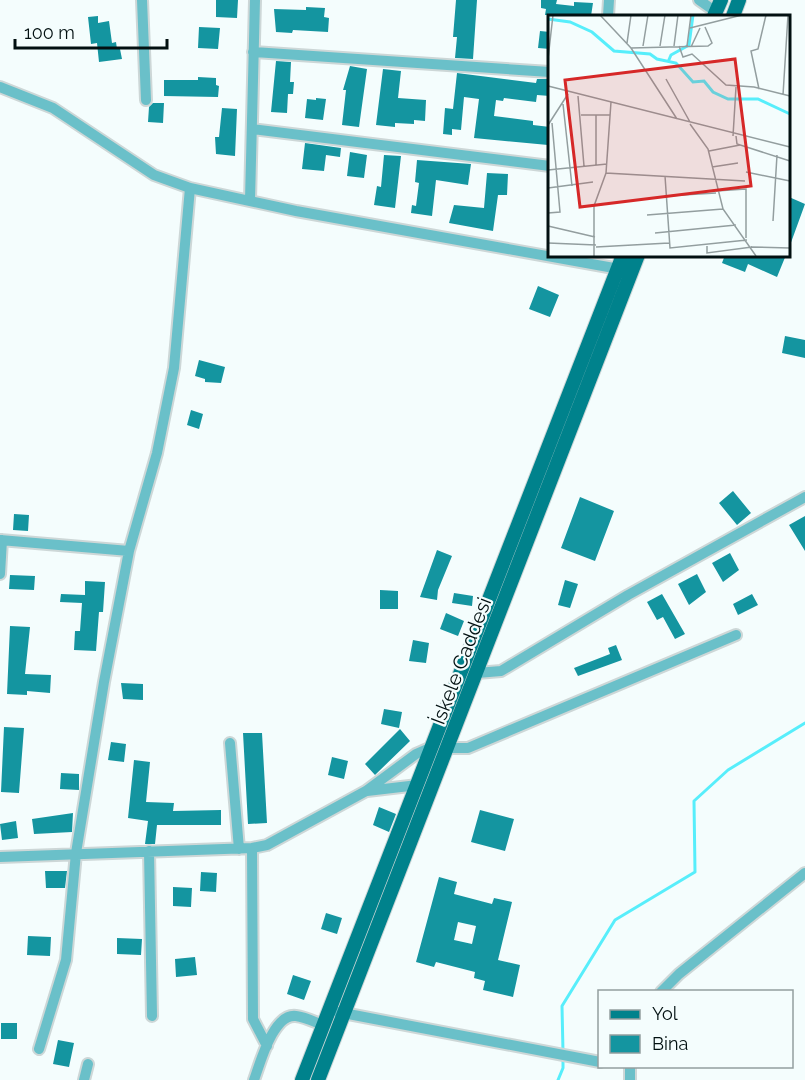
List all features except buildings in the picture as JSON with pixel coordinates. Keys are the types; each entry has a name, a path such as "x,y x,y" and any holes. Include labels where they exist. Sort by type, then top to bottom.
{"main road":[{"path":"733,15 739,0"},
{"name":"İskele Caddesi","path":"318,1080 639,256"},
{"path":"302,1080 620,261"}],"street":[{"path":"142,0 146,100"},
{"path":"250,200 255,0"},
{"path":"608,15 609,0"},
{"path":"699,0 717,10"},
{"path":"253,52 548,72"},
{"path":"0,87 53,108 154,175 190,188 297,211 548,255"},
{"path":"252,129 548,166"},
{"path":"39,1049 66,960 76,853 104,682 129,551 157,453 174,368 190,188"},
{"path":"552,256 620,261 632,272"},
{"path":"477,673 501,671 628,596 805,497"},
{"path":"0,574 1,540 129,551"},
{"path":"448,747 468,748 736,635"},
{"path":"230,743 239,849"},
{"path":"0,857 239,849 267,845 308,825 366,791 416,754 432,747"},
{"path":"366,791 418,785"},
{"path":"252,848 253,1019 267,1046"},
{"path":"149,851 152,1016"},
{"path":"663,990 678,974 805,873"},
{"path":"329,1011 598,1062"},
{"path":"254,1080 276,1028 285,1019 294,1015 323,1025"},
{"path":"84,1080 88,1064"}],"waterway":[{"path":"563,1052 562,1006 615,920 695,872 694,801 728,770 805,723"},
{"path":"558,1080 563,1068 563,1059"}]}
